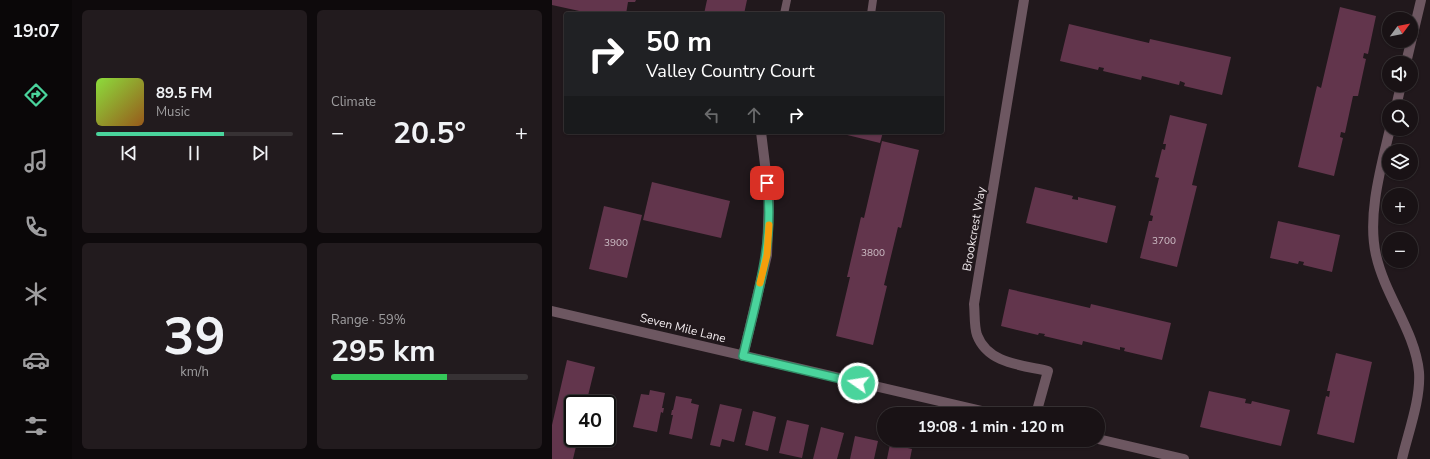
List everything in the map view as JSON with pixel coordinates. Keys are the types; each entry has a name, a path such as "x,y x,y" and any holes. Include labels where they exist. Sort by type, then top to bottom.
{"street":[{"name":"Brookcrest Way","path":"1024,0 974,304 977,334 983,346 991,355 1003,360 1048,371 1038,407"},
{"path":"1408,56 1421,0"},
{"path":"743,356 767,255 769,196 761,134"},
{"path":"1388,136 1379,177 1373,238 1380,270 1411,342 1419,373 1418,392 1402,459"},
{"name":"Seven Mile Lane","path":"552,311 964,407"},
{"path":"1105,440 1184,459"}],"lane":[{"path":"784,12 787,0"},
{"path":"871,12 874,0"}],"building":[{"path":"552,0 636,0 635,2 628,2 626,12 584,12 552,5"},
{"path":"707,0 747,0 744,12 704,12"},
{"path":"1340,7 1376,16 1368,54 1364,53 1363,58 1366,59 1358,96 1353,96 1345,133 1341,132 1340,137 1343,138 1334,176 1298,167 1317,86 1321,88"},
{"path":"1069,24 1149,43 1150,39 1231,57 1222,95 1184,86 1185,83 1180,81 1179,85 1142,76 1141,80 1103,71 1104,68 1099,67 1098,70 1060,61"},
{"path":"1170,115 1207,124 1192,185 1197,186 1177,267 1140,258 1149,221 1152,221 1153,216 1150,215 1159,178 1155,177 1162,149 1165,150 1166,144 1163,144"},
{"path":"843,134 882,134 880,143"},
{"path":"882,141 919,150 901,228 898,227 884,285 887,286 873,345 836,336 850,277 847,277 861,217 864,218"},
{"path":"652,182 730,201 721,238 643,220"},
{"path":"1035,187 1073,196 1072,199 1078,200 1078,197 1116,206 1107,243 1026,223"},
{"path":"604,206 642,215 627,278 589,269"},
{"path":"1278,221 1340,235 1332,272 1303,265 1304,262 1299,261 1298,264 1270,258"},
{"path":"1009,289 1090,308 1091,304 1171,323 1162,360 1124,351 1125,348 1120,347 1120,350 1083,341 1082,345 1044,336 1045,334 1039,333 1038,335 1001,326"},
{"path":"1336,353 1372,362 1354,443 1317,434 1326,396 1329,397 1330,391 1327,391"},
{"path":"567,360 595,367 588,395 564,395 564,447 576,447 573,459 552,459 552,425"},
{"path":"650,390 665,393 662,408 664,408 663,413 661,412 657,432 633,427 641,394 649,395"},
{"path":"1209,391 1246,399 1245,403 1251,404 1252,401 1290,410 1281,446 1200,427"},
{"path":"676,396 692,399 691,403 699,405 692,439 669,434 673,415 671,415"},
{"path":"720,404 742,409 734,442 722,439 720,447 710,445"},
{"path":"753,411 776,417 768,451 745,445"},
{"path":"787,420 809,425 802,458 779,453"},
{"path":"821,427 844,433 837,459 813,459"},
{"path":"855,436 877,441 874,459 850,459"},
{"path":"889,447 903,447 912,449 910,459 887,459"}],"slow traffic":[{"path":"760,283 767,255 769,225"}],"route":[{"path":"767,183 769,196 769,224 767,255 743,356 858,383"}]}
